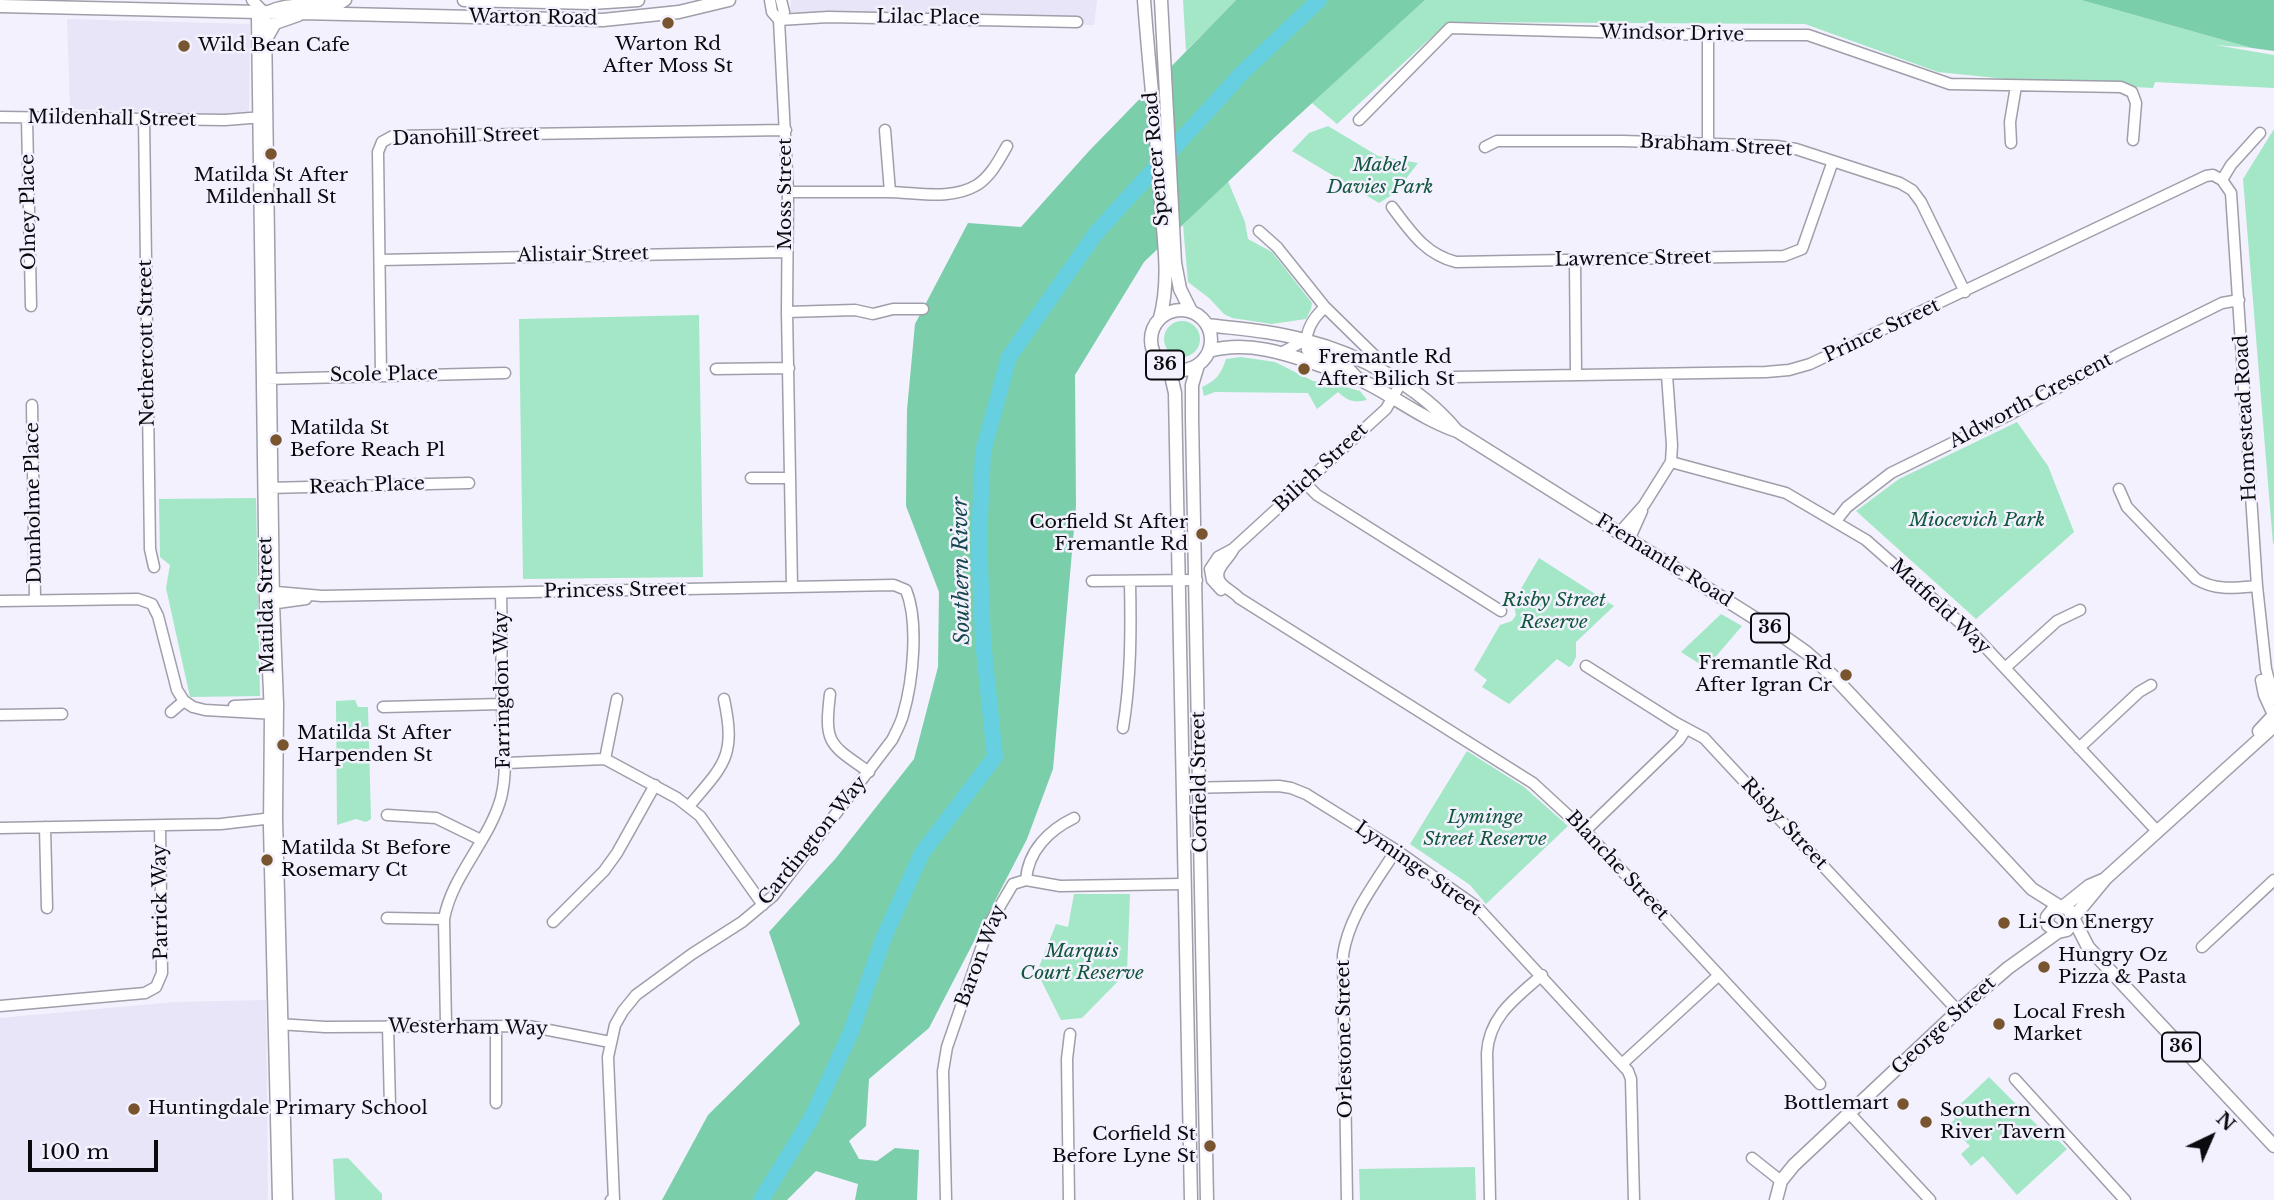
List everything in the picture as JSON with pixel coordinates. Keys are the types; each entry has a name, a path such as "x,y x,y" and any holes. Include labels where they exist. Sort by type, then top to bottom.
{"main road":[{"name":"Warton Road","path":"464,0 591,3 638,0"},
{"name":"Warton Road","path":"0,6 126,4 516,19 632,18 678,12 729,0"},
{"name":"Spencer Road","path":"1142,0 1151,93 1161,122"},
{"name":"Spencer Road","path":"1160,318 1166,278 1166,201 1161,122 1161,0"},
{"path":"267,37 275,23 304,12"},
{"name":"Spencer Road","path":"1166,201 1177,278 1191,311"},
{"path":"1160,318 1175,310 1191,311"},
{"name":"36","path":"1160,318 1151,338 1153,350 1159,360 1169,367 1189,369 1198,365 1209,351 1211,343 1208,325 1191,311"},
{"name":"Fremantle Road","path":"1208,325 1305,340 1363,361 1401,383 1442,413 1457,430 1780,634 1827,670 2032,889 2061,906"},
{"name":"Fremantle Road","path":"1209,351 1228,346 1283,352 1359,379 1436,424 1457,430"},
{"name":"Corfield Street","path":"1198,365 1193,379 1192,396 1207,1200"},
{"name":"Corfield Street","path":"1169,367 1175,393 1191,1200"},
{"path":"2106,878 2089,886 2061,906 2051,909 2047,920 2051,929 2061,932 2070,928 2073,919 2106,878 2234,761 2274,719"},
{"name":"Fremantle Road","path":"2032,889 2047,920"},
{"path":"2061,906 2070,912 2073,919"},
{"name":"36","path":"2073,919 2088,947 2274,1146"},
{"name":"George Street","path":"2008,968 2047,920"},
{"name":"36","path":"2061,932 2088,947"},
{"name":"George Street","path":"1780,1181 1958,1011 2008,968 2061,932"},
{"path":"1776,1200 1780,1181"}],"street":[{"path":"252,0 262,11 283,3 340,4 346,0"},
{"path":"515,0 516,19"},
{"name":"Moss Street","path":"770,0 772,12 779,20"},
{"name":"Moss Street","path":"782,0 784,12 779,20 788,192 786,252 792,587"},
{"path":"500,1 501,18"},
{"name":"Matilda Street","path":"262,11 267,22 262,121"},
{"name":"Matilda Street","path":"262,11 257,19 268,379 274,709 273,822 286,1200"},
{"name":"Lilac Place","path":"779,20 828,16 1077,22"},
{"name":"Windsor Drive","path":"1359,120 1450,28 1808,36 1950,84 2121,87 2132,92 2136,103 2133,140"},
{"path":"1707,144 1708,35"},
{"path":"2011,144 2010,122 2016,86"},
{"name":"Mildenhall Street","path":"0,117 225,120 243,125 262,121"},
{"name":"Olney Place","path":"27,118 31,306"},
{"name":"Nethercott Street","path":"144,118 150,549 154,567"},
{"name":"Danohill Street","path":"382,375 378,152 382,142 393,136 786,130"},
{"path":"885,130 890,192"},
{"path":"2221,180 2259,133"},
{"name":"Brabham Street","path":"1485,147 1497,141 1783,146 1833,161 1900,183 1912,190 1965,292"},
{"path":"788,192 936,195 978,185 992,172 1007,146"},
{"name":"Lawrence Street","path":"1392,207 1426,247 1440,258 1457,262 1784,256 1802,249 1833,161"},
{"name":"Prince Street","path":"1454,377 1667,375 1789,370 1810,364 1965,292 2206,176 2221,180"},
{"name":"Homestead Road","path":"2221,180 2231,193 2257,586 2264,659 2274,699"},
{"path":"1259,231 1277,247 1325,307 1375,356"},
{"name":"Alistair Street","path":"380,260 786,252"},
{"path":"1575,260 1576,375"},
{"name":"Aldworth Crescent","path":"1836,521 1847,507 1891,473 2007,416 2119,354 2222,303 2239,300"},
{"path":"1325,307 1312,322 1305,340 1307,350 1346,365 1359,379"},
{"path":"787,312 855,310 873,314 893,309 923,309"},
{"path":"1283,352 1305,340"},
{"path":"716,369 789,368"},
{"name":"Scole Place","path":"268,379 505,373"},
{"path":"1624,536 1671,462 1667,375"},
{"name":"Bilich Street","path":"1234,548 1386,409 1401,383"},
{"name":"Dunholme Place","path":"32,405 35,600"},
{"name":"Matfield Way","path":"1671,462 1786,493 1874,545 1955,617 2157,831"},
{"path":"751,478 790,478"},
{"name":"Reach Place","path":"269,488 469,483"},
{"path":"1305,483 1317,495 1501,611"},
{"path":"2119,489 2127,507 2196,579 2205,585 2221,589 2257,586"},
{"name":"Blanche Street","path":"1234,548 1225,551 1211,566 1210,574 1218,588 1239,598 1533,783 1585,831 1820,1084"},
{"path":"1092,582 1197,580"},
{"path":"1124,728 1130,639 1130,581"},
{"name":"Princess Street","path":"270,591 322,596 894,585 906,590"},
{"name":"Cardington Way","path":"612,1200 608,1057 610,1042 619,1018 636,995 763,905 782,887 892,740 903,715 912,660 912,604 906,590"},
{"name":"Farringdon Way","path":"446,1025 444,919 450,897 501,798 506,763 502,704 502,594"},
{"name":"Princess Street","path":"270,604 322,596"},
{"path":"0,601 138,599 152,604 158,616 177,690 184,701 205,710 274,709"},
{"path":"2005,668 2057,621 2080,610"},
{"name":"Homestead Road","path":"2264,659 2261,680 2274,719"},
{"name":"Risby Street","path":"1586,666 1704,738 1958,1011"},
{"path":"2079,748 2139,692 2151,685"},
{"path":"830,694 826,726 830,740 841,752 869,772"},
{"path":"605,759 617,699"},
{"path":"689,806 719,771 730,745 729,721 724,699"},
{"path":"171,712 184,701"},
{"path":"383,707 502,704"},
{"path":"0,715 62,713"},
{"path":"1585,831 1679,740 1686,729"},
{"path":"506,763 605,759 655,785 689,806 705,823 763,905"},
{"path":"553,922 604,871 655,785"},
{"name":"Lyminge Street","path":"1183,788 1279,786 1306,794 1396,850 1477,907 1623,1063 1631,1079 1634,1200"},
{"path":"387,815 436,818 481,840"},
{"path":"1074,818 1053,830 1031,857 1026,880 1060,886 1183,884"},
{"path":"0,828 273,822"},
{"name":"Patrick Way","path":"0,1006 145,993 156,987 162,973 160,826"},
{"path":"45,827 47,908"},
{"name":"Orlestone Street","path":"1347,1200 1343,955 1346,935 1353,918 1396,850"},
{"name":"Baron Way","path":"946,1200 943,1071 947,1047 990,923 1013,884 1026,880"},
{"path":"2202,947 2274,880"},
{"path":"387,918 444,919"},
{"path":"1490,1200 1487,1053 1490,1032 1501,1012 1542,975"},
{"path":"1623,1063 1719,975"},
{"path":"388,1026 390,1106"},
{"path":"496,1026 496,1103"},
{"name":"Westerham Way","path":"279,1029 496,1026 551,1029 610,1042"},
{"name":"Matilda Street","path":"278,1200 279,1029"},
{"path":"1069,1200 1067,1059 1070,1034"},
{"path":"2015,1079 2124,1200"},
{"path":"1850,1114 1930,1200"},
{"path":"1752,1158 1780,1181"}],"shaded area":[{"path":"791,0 1097,0 1094,25 968,23 960,14 790,12"},
{"path":"67,19 250,24 249,110 245,115 70,109"},
{"name":"Huntingdale Primary School","path":"266,1000 268,1200 0,1200 0,1018 175,1002"}],"green space":[{"path":"1183,0 1236,0 1186,51"},
{"path":"1236,0 1425,0 1276,136 1144,262 1075,375 1076,506 1053,769 1027,839 929,1028 869,1079 866,1126 849,1141 859,1159 877,1161 895,1148 919,1150 917,1200 855,1200 858,1184 816,1171 787,1200 662,1200 708,1115 800,1024 769,932 836,858 914,759 938,667 939,592 906,506 907,410 915,324 968,223 1021,227 1089,151"},
{"path":"1425,0 2081,0 2252,48 2215,45 2274,55 2274,88 2155,82 2153,88 2134,87 2127,83 2006,79 1938,72 1805,24 1448,22 1337,124 1312,103"},
{"path":"2081,0 2274,0 2274,51 2252,48"},
{"name":"Mabel Davies Park","path":"1328,126 1378,156 1418,163 1395,193 1379,203 1292,151 1309,133"},
{"path":"2274,129 2274,543 2273,544 2243,179"},
{"path":"1228,181 1245,222 1248,239 1272,252 1312,303 1306,319 1272,324 1232,318 1188,282 1183,225"},
{"path":"699,315 703,577 523,579 519,319"},
{"path":"1182,321 1195,326 1200,339 1195,352 1182,357 1169,352 1164,339 1169,326"},
{"path":"1241,357 1275,362 1313,381 1360,391 1367,400 1351,400 1338,392 1317,409 1308,393 1215,392 1204,396 1202,387 1218,376 1226,359"},
{"name":"Miocevich Park","path":"2017,422 2048,466 2074,532 1976,619 1856,511 1899,479"},
{"path":"256,498 260,696 190,697 166,588 170,565 160,557 159,499"},
{"name":"Risby Street Reserve","path":"1539,558 1614,606 1576,642 1576,657 1572,665 1569,667 1557,659 1509,704 1482,687 1487,680 1474,670 1500,625 1512,621 1516,615 1513,602"},
{"path":"1721,614 1742,626 1706,668 1681,652"},
{"path":"355,700 358,707 368,707 371,819 366,822 356,819 337,825 336,701"},
{"name":"Lyminge Street Reserve","path":"1467,751 1524,787 1568,826 1486,904 1470,885 1410,844"},
{"name":"Marquis Court Reserve","path":"1074,894 1130,894 1127,972 1082,1018 1061,1020 1037,972 1056,924 1068,927"},
{"path":"1989,1077 2039,1127 2054,1136 2067,1149 2017,1195 1983,1156 1971,1166 1961,1154 1970,1146 1949,1125 1955,1119 1951,1113"},
{"path":"348,1158 382,1194 382,1200 335,1200 333,1159"},
{"path":"1475,1167 1476,1200 1360,1200 1359,1169"}],"waterway":[{"name":"Southern River","path":"761,1200 811,1119 851,1032 884,937 922,853 995,757 983,641 979,539 983,452 1009,357 1096,233 1243,72 1319,0"}],"place":[{"name":"Warton Rd After Moss St","path":"668,23"},
{"name":"Wild Bean Cafe","path":"184,46"},
{"name":"Matilda St After Mildenhall St","path":"271,154"},
{"name":"Fremantle Rd After Bilich St","path":"1304,369"},
{"name":"Matilda St Before Reach Pl","path":"276,440"},
{"name":"Corfield St After Fremantle Rd","path":"1202,534"},
{"name":"Fremantle Rd After Igran Cr","path":"1846,675"},
{"name":"Matilda St After Harpenden St","path":"283,745"},
{"name":"Matilda St Before Rosemary Ct","path":"267,860"},
{"name":"Li-On Energy","path":"2004,923"},
{"name":"Hungry Oz Pizza & Pasta","path":"2044,967"},
{"name":"Local Fresh Market","path":"1999,1024"},
{"name":"Bottlemart","path":"1903,1104"},
{"name":"Huntingdale Primary School","path":"134,1109"},
{"name":"Southern River Tavern","path":"1926,1122"},
{"name":"Corfield St Before Lyne St","path":"1210,1146"}]}
